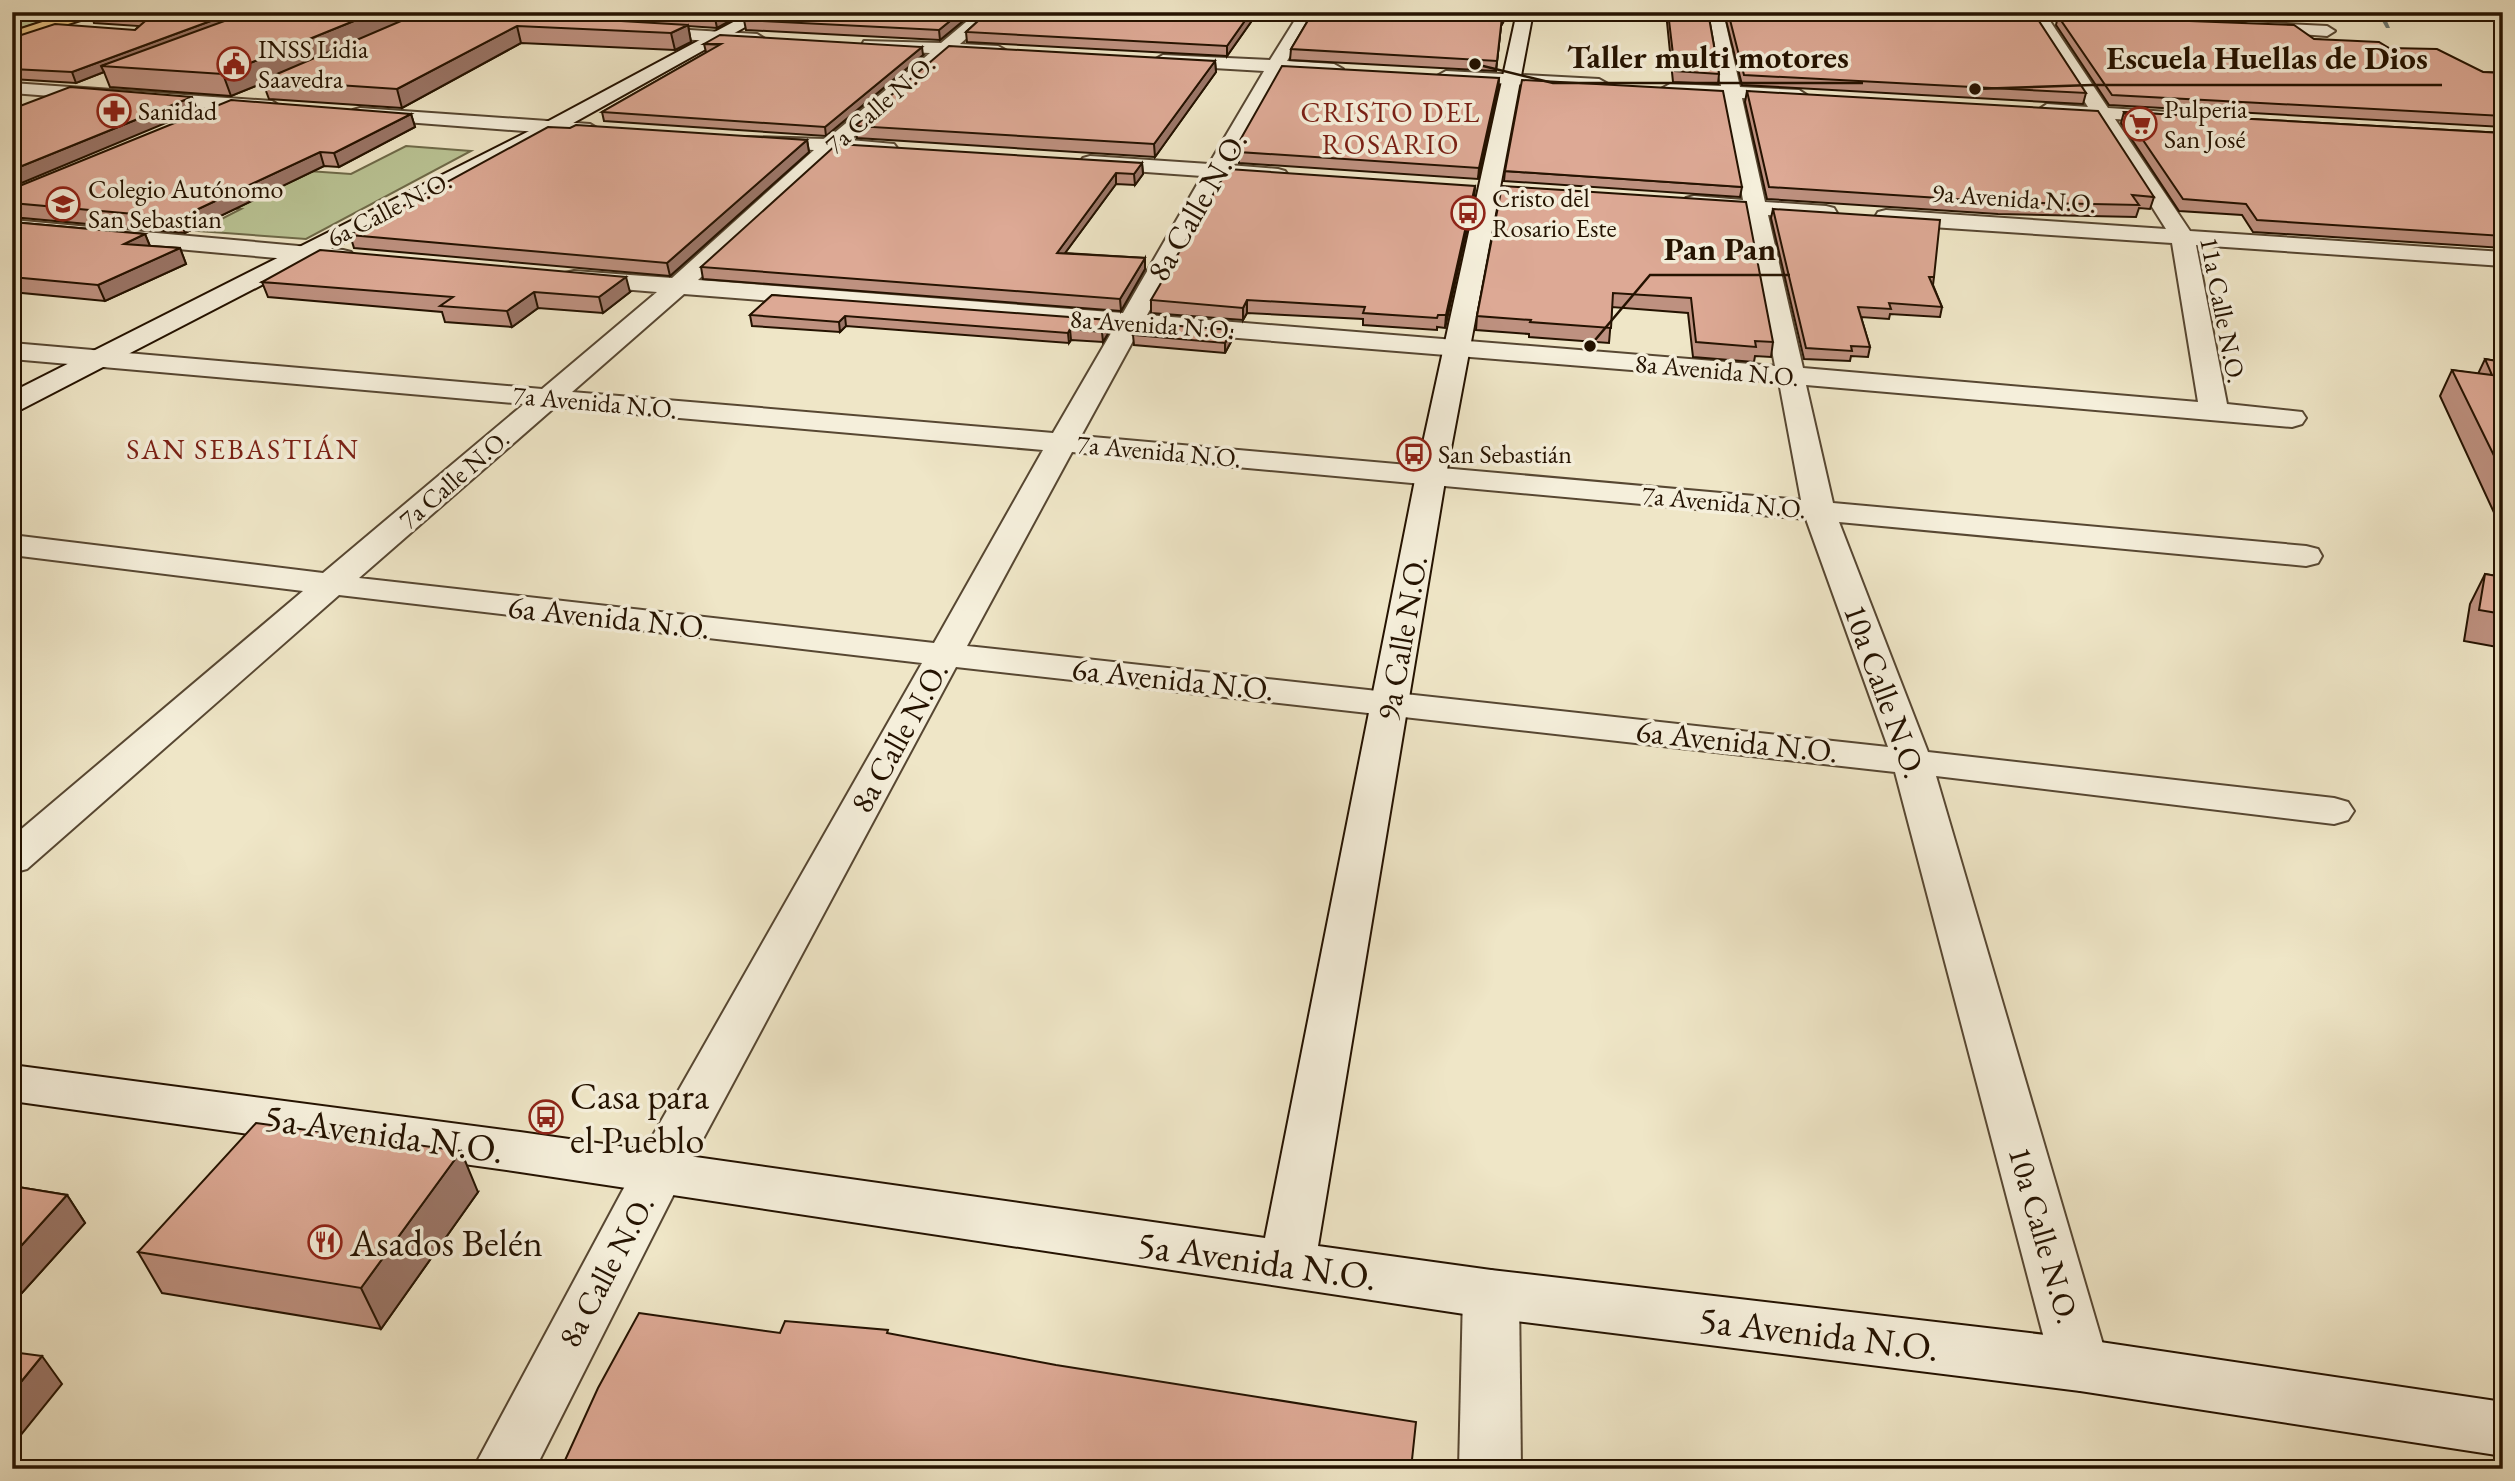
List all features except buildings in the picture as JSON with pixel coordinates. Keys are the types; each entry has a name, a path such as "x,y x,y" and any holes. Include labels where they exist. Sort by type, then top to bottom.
{"main road":[{"path":"12,37 90,12"}],"street":[{"path":"295,12 474,23"},
{"path":"396,36 452,12"},
{"name":"6a Calle N.O.","path":"12,403 550,128 764,12"},
{"name":"7a Calle N.O.","path":"12,859 677,287 832,145 988,12"},
{"name":"8a Calle N.O.","path":"503,1469 658,1173 944,654 1308,12"},
{"name":"9a Calle N.O.","path":"1287,1265 1431,475 1525,12"},
{"name":"10a Calle N.O.","path":"1715,12 1819,511 1912,760 2080,1365"},
{"path":"2034,15 2067,18"},
{"name":"11a Calle N.O.","path":"2034,15 2183,238 2214,410"},
{"path":"2231,26 2328,31"},
{"path":"44,27 96,31"},
{"path":"625,32 774,40"},
{"path":"853,44 1014,52"},
{"path":"1151,60 1359,71"},
{"path":"24,109 116,75"},
{"path":"1428,75 1622,86"},
{"path":"1649,87 1814,97"},
{"path":"12,88 289,108"},
{"path":"199,119 272,89"},
{"path":"2034,109 2199,119"},
{"path":"344,112 604,131"},
{"path":"727,139 914,150"},
{"path":"1072,160 1298,177"},
{"path":"1462,187 1516,191"},
{"name":"9a Avenida N.O.","path":"1676,202 2503,259"},
{"path":"12,227 373,260"},
{"name":"8a Avenida N.O.","path":"552,276 1457,347 2292,418"},
{"name":"7a Avenida N.O.","path":"12,351 1431,475 2306,556"},
{"name":"6a Avenida N.O.","path":"12,545 330,586 1912,760 2334,811"},
{"name":"5a Avenida N.O.","path":"12,1083 507,1150 1491,1294 2080,1365 2503,1429"},
{"path":"1490,1469 1491,1294"}],"green space":[{"path":"12,12 72,12 12,31"},
{"path":"406,146 471,151 306,239 198,231 241,209 128,201 208,164 351,174"}],"waterway":[{"path":"2380,12 2388,27"}],"place":[{"name":"INSS Lidia Saavedra","path":"234,64"},
{"name":"Taller multi motores","path":"1475,64"},
{"name":"Escuela Huellas de Dios","path":"1975,89"},
{"name":"Sanidad","path":"114,111"},
{"name":"Pulperia San José","path":"2140,124"},
{"name":"Colegio Autónomo San Sebastian","path":"63,204"},
{"name":"Cristo del Rosario Este","path":"1468,213"},
{"name":"Pan Pan","path":"1590,346"},
{"name":"San Sebastián","path":"1414,454"},
{"name":"Casa para el Pueblo","path":"546,1117"},
{"name":"Asados Belén","path":"325,1242"}],"district":[{"name":"CRISTO DEL ROSARIO","path":"1391,128"},
{"name":"SAN SEBASTIÁN","path":"243,449"}]}
